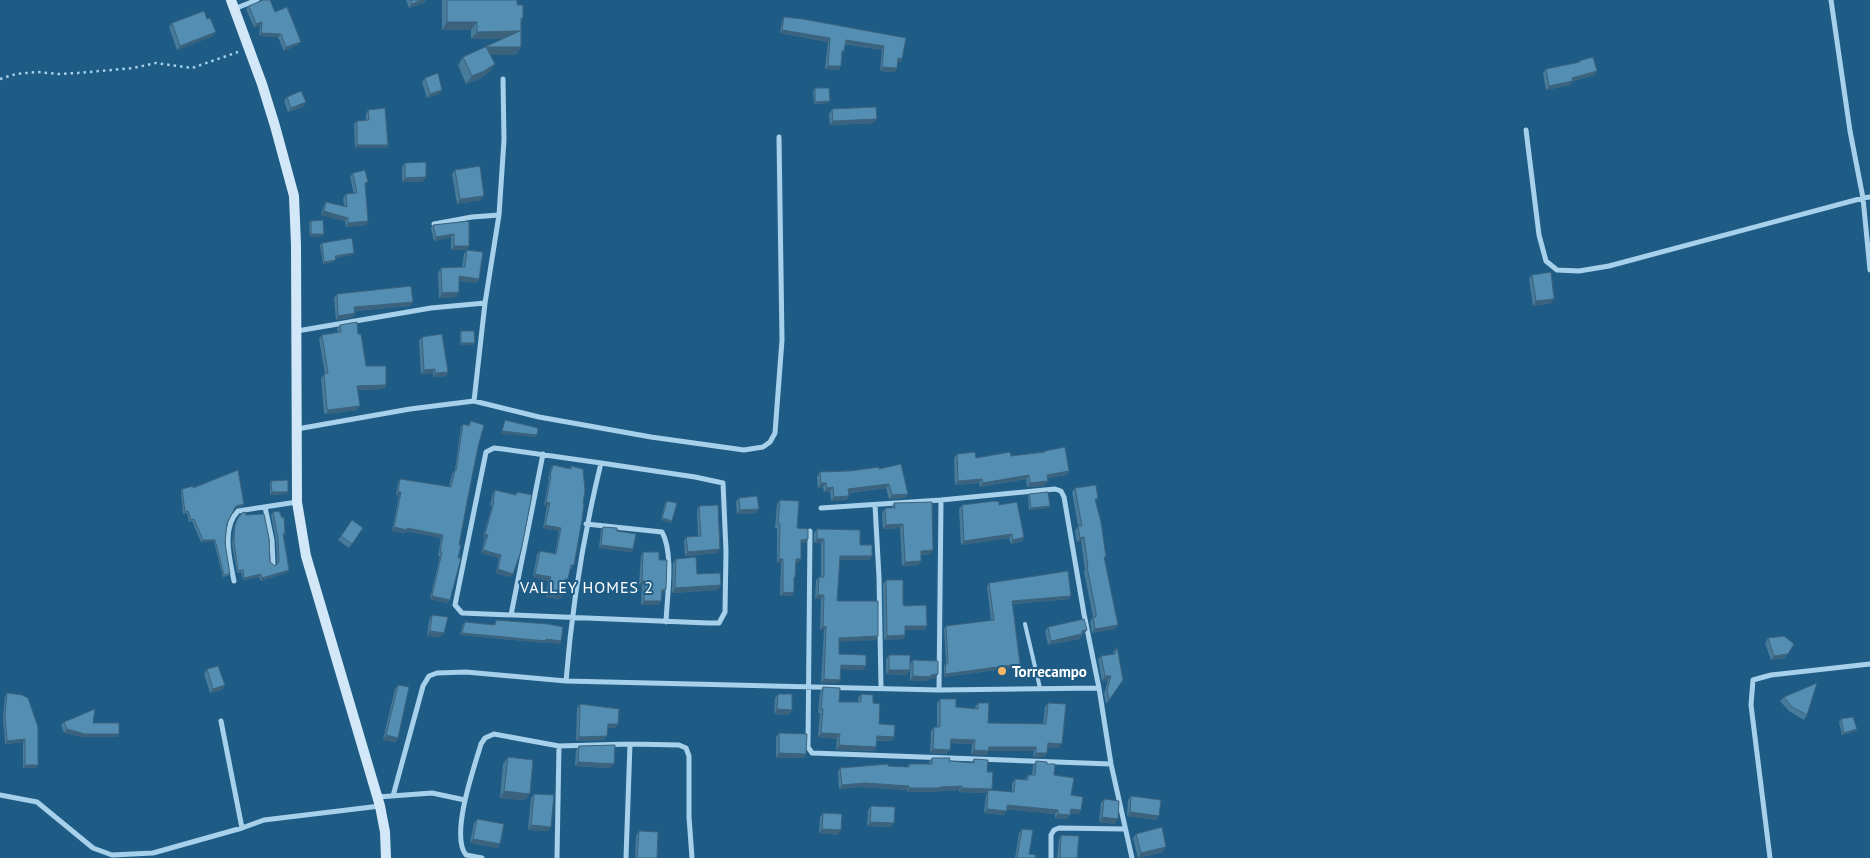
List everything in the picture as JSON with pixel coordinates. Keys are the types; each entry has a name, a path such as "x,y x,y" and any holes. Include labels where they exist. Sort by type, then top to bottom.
{"main road":[{"path":"232,4 273,117 291,180 296,212 297,502 306,556 379,802 385,832 386,858"}],"street":[{"path":"232,4 257,0"},
{"path":"1831,0 1850,131 1863,198 1870,270"},
{"path":"474,401 485,303 499,215 504,140 503,79"},
{"path":"1526,130 1540,235 1546,261 1557,270 1579,271 1609,266 1870,197"},
{"path":"297,429 410,409 474,401 539,417 652,438 744,450 756,449 770,442 775,433 782,340 779,137"},
{"path":"434,224 472,217 499,215"},
{"path":"296,331 431,308 485,303"},
{"path":"494,448 543,454 723,483 726,551 725,612 719,622 571,619 462,613 455,605 486,452 494,448"},
{"path":"511,615 543,454"},
{"path":"566,681 571,619 586,524 601,464"},
{"path":"820,508 1061,490 1064,497 1099,688 1111,764 1132,858"},
{"path":"939,690 941,500"},
{"path":"234,581 229,552 229,524 232,517 238,511 297,502"},
{"path":"875,505 879,577 881,688"},
{"path":"265,507 272,540 273,564"},
{"path":"586,524 662,532 667,541 669,553 666,622"},
{"path":"810,531 808,747 812,753 1111,764"},
{"path":"1770,858 1751,705 1753,680 1771,675 1870,664"},
{"path":"393,796 423,686 429,676 437,673 466,672 566,681 939,690 1099,688"},
{"path":"221,722 242,828"},
{"path":"482,858 466,856 460,844 464,800 481,744 485,738 494,734 559,746 630,744 679,745 686,748 690,756 692,858"},
{"path":"626,858 630,744"},
{"path":"557,858 559,746"},
{"path":"0,795 37,802 93,848 112,855 153,853 264,820 379,802 393,796 432,793 464,800"},
{"path":"1052,858 1051,835 1054,830 1059,828 1126,829"}],"lane":[{"path":"1025,624 1040,688"}],"path":[{"path":"0,79 16,74 36,72 78,73 133,68 156,63 192,68 235,54 248,46"}],"building":[{"path":"263,0 270,0 275,12 287,7 301,42 286,47 281,34 261,33 262,22 256,24 249,6"},
{"path":"411,0 422,0 412,4"},
{"path":"447,0 517,0 517,5 523,5 521,47 486,47 495,64 472,76 463,57 520,31 477,32 477,22 447,22"},
{"path":"204,11 207,19 210,18 216,32 180,46 172,23"},
{"path":"784,17 906,38 902,59 898,58 897,68 882,67 884,46 846,40 844,51 842,51 841,66 828,66 830,38 782,30"},
{"path":"1593,57 1597,71 1572,78 1573,81 1549,86 1546,69 1580,62"},
{"path":"438,73 442,90 430,94 425,78"},
{"path":"815,88 829,88 830,101 815,102"},
{"path":"301,91 306,102 291,108 287,97"},
{"path":"876,107 877,119 833,121 832,109"},
{"path":"385,108 388,145 357,145 357,121 369,120 368,110"},
{"path":"426,162 426,177 405,178 405,163"},
{"path":"480,166 484,196 460,199 455,170"},
{"path":"365,170 368,182 365,183 368,221 348,223 348,218 324,211 326,202 347,207 346,194 357,193 353,173"},
{"path":"323,220 324,234 311,234 311,221"},
{"path":"469,221 469,246 454,246 454,234 436,237 433,225"},
{"path":"352,238 354,253 335,256 336,260 324,262 322,243"},
{"path":"467,250 483,252 479,279 459,276 459,292 442,293 441,268 465,267"},
{"path":"1551,272 1554,299 1536,301 1532,275"},
{"path":"411,286 413,302 354,307 355,313 338,316 337,294"},
{"path":"357,322 358,334 361,334 366,366 386,366 386,385 357,386 360,406 328,410 324,374 328,373 322,335 341,332 340,325"},
{"path":"461,331 474,331 475,343 461,343"},
{"path":"442,334 448,372 435,373 435,369 424,370 422,337"},
{"path":"505,420 538,428 537,435 502,431"},
{"path":"471,421 484,425 459,545 461,545 458,558 461,558 450,600 432,596 442,552 440,552 443,535 394,527 401,492 398,492 400,479 451,487 456,471 463,424 469,426"},
{"path":"1065,447 1069,471 1047,475 1048,481 1030,483 1029,475 983,483 982,479 958,481 957,454 975,452 976,458 1010,452 1011,456 1045,452"},
{"path":"901,464 908,494 892,495 889,484 848,489 849,496 834,497 833,487 827,488 826,483 821,483 820,472 850,471 879,467 879,469"},
{"path":"553,465 571,469 571,466 583,469 585,490 574,565 571,565 568,579 565,579 562,595 548,593 551,577 535,574 540,551 556,554 561,528 545,525 550,503 546,502"},
{"path":"238,470 244,504 236,506 227,523 225,543 230,574 224,575 215,540 203,540 194,519 191,520 188,511 185,512 182,489 193,486 193,488"},
{"path":"288,480 288,492 272,492 271,481"},
{"path":"1096,485 1098,499 1095,499 1101,522 1106,557 1104,557 1118,625 1095,629 1093,617 1096,617 1096,612 1087,567 1084,537 1080,538 1078,526 1082,526 1075,488"},
{"path":"495,490 516,495 517,492 532,495 521,551 513,574 498,569 501,555 483,550 488,535 485,534 494,502"},
{"path":"1048,492 1050,506 1031,508 1029,494"},
{"path":"757,496 759,509 740,510 739,498"},
{"path":"780,500 799,501 797,528 808,529 808,539 801,540 801,559 796,559 794,592 783,593 783,559 779,559 780,524 778,524"},
{"path":"667,501 677,503 672,521 662,518"},
{"path":"932,502 933,550 921,551 921,561 905,562 903,524 886,525 885,508 895,508 894,503"},
{"path":"999,502 999,505 1017,502 1024,537 1013,540 1012,534 964,541 962,505"},
{"path":"718,505 720,549 688,552 686,537 701,536 699,506"},
{"path":"279,511 282,518 284,517 285,534 283,534 289,570 262,578 261,574 244,578 243,570 238,571 234,542 235,525 238,518 245,512 246,515 264,514 269,538 270,562 275,566 279,562 278,538 273,512"},
{"path":"352,520 363,528 352,544 341,536"},
{"path":"603,527 617,528 617,531 636,534 633,549 601,545"},
{"path":"817,529 860,530 860,545 872,545 872,556 840,556 837,601 878,601 878,636 839,638 839,654 866,655 866,666 841,665 840,680 824,679 826,627 823,626 824,595 818,595 819,577 824,577 824,539 817,539"},
{"path":"643,552 659,552 659,560 667,560 666,589 662,590 661,601 644,601 645,581 642,581"},
{"path":"696,557 697,574 720,573 721,585 675,588 676,559"},
{"path":"1068,571 1071,596 1012,601 1020,664 945,674 946,663 948,663 946,626 994,620 989,583"},
{"path":"886,580 903,580 904,606 926,605 927,626 905,626 905,635 887,636"},
{"path":"432,615 448,617 444,633 430,631"},
{"path":"1084,619 1087,630 1082,631 1082,634 1051,641 1048,627"},
{"path":"496,620 563,627 561,641 462,633 465,622 495,625"},
{"path":"1784,636 1794,644 1788,654 1774,656 1768,638"},
{"path":"1117,647 1123,680 1109,700 1107,690 1111,676 1105,676 1101,656 1115,654"},
{"path":"889,655 910,655 910,670 889,670"},
{"path":"913,660 938,661 938,674 931,675 931,677 913,676"},
{"path":"218,666 225,685 213,689 207,669"},
{"path":"1817,683 1807,715 1792,707 1784,697"},
{"path":"398,685 409,687 398,738 386,735"},
{"path":"823,687 840,688 839,702 861,702 861,694 873,695 873,703 880,704 879,724 895,725 894,737 877,736 876,747 839,745 840,734 821,733"},
{"path":"7,693 22,695 28,698 38,727 38,765 25,765 25,739 7,741 5,714"},
{"path":"778,694 792,694 792,710 777,709"},
{"path":"940,699 956,699 956,707 978,709 978,703 989,703 988,723 1046,724 1048,703 1066,704 1062,744 1048,743 1047,753 1036,753 1036,747 989,747 988,751 974,750 975,740 951,739 950,750 933,749 934,727 940,727"},
{"path":"580,704 619,709 618,724 608,724 607,736 579,737"},
{"path":"95,709 93,723 119,723 119,734 85,734 67,729 64,722"},
{"path":"1853,717 1857,729 1844,733 1841,719"},
{"path":"779,733 807,734 806,754 779,753"},
{"path":"615,745 614,764 578,762 579,746"},
{"path":"508,757 533,760 530,794 504,791"},
{"path":"932,758 950,758 949,761 974,763 974,759 988,760 987,772 993,772 992,789 962,788 962,786 909,788 909,786 865,783 842,785 840,768 888,764 888,766 909,767 909,764 932,764"},
{"path":"1036,761 1055,764 1054,775 1074,778 1071,795 1083,797 1081,810 1071,809 1070,815 1058,814 1058,810 1007,805 1007,811 987,809 988,790 1014,792 1015,779 1028,780 1028,775 1035,775"},
{"path":"534,794 554,795 551,827 531,825"},
{"path":"1131,796 1161,800 1159,816 1130,812"},
{"path":"1104,799 1119,801 1118,819 1102,817"},
{"path":"871,806 895,807 894,823 870,822"},
{"path":"823,813 842,814 841,830 822,829"},
{"path":"477,819 504,824 500,844 473,839"},
{"path":"1162,827 1166,847 1141,853 1136,834"},
{"path":"1022,829 1033,830 1029,854 1036,855 1035,858 1017,858"},
{"path":"639,831 658,832 657,858 637,858"},
{"path":"1061,835 1079,836 1077,858 1060,858"}],"place":[{"name":"Torrecampo","path":"1002,671"}],"district":[{"name":"VALLEY HOMES 2","path":"587,587"}]}
